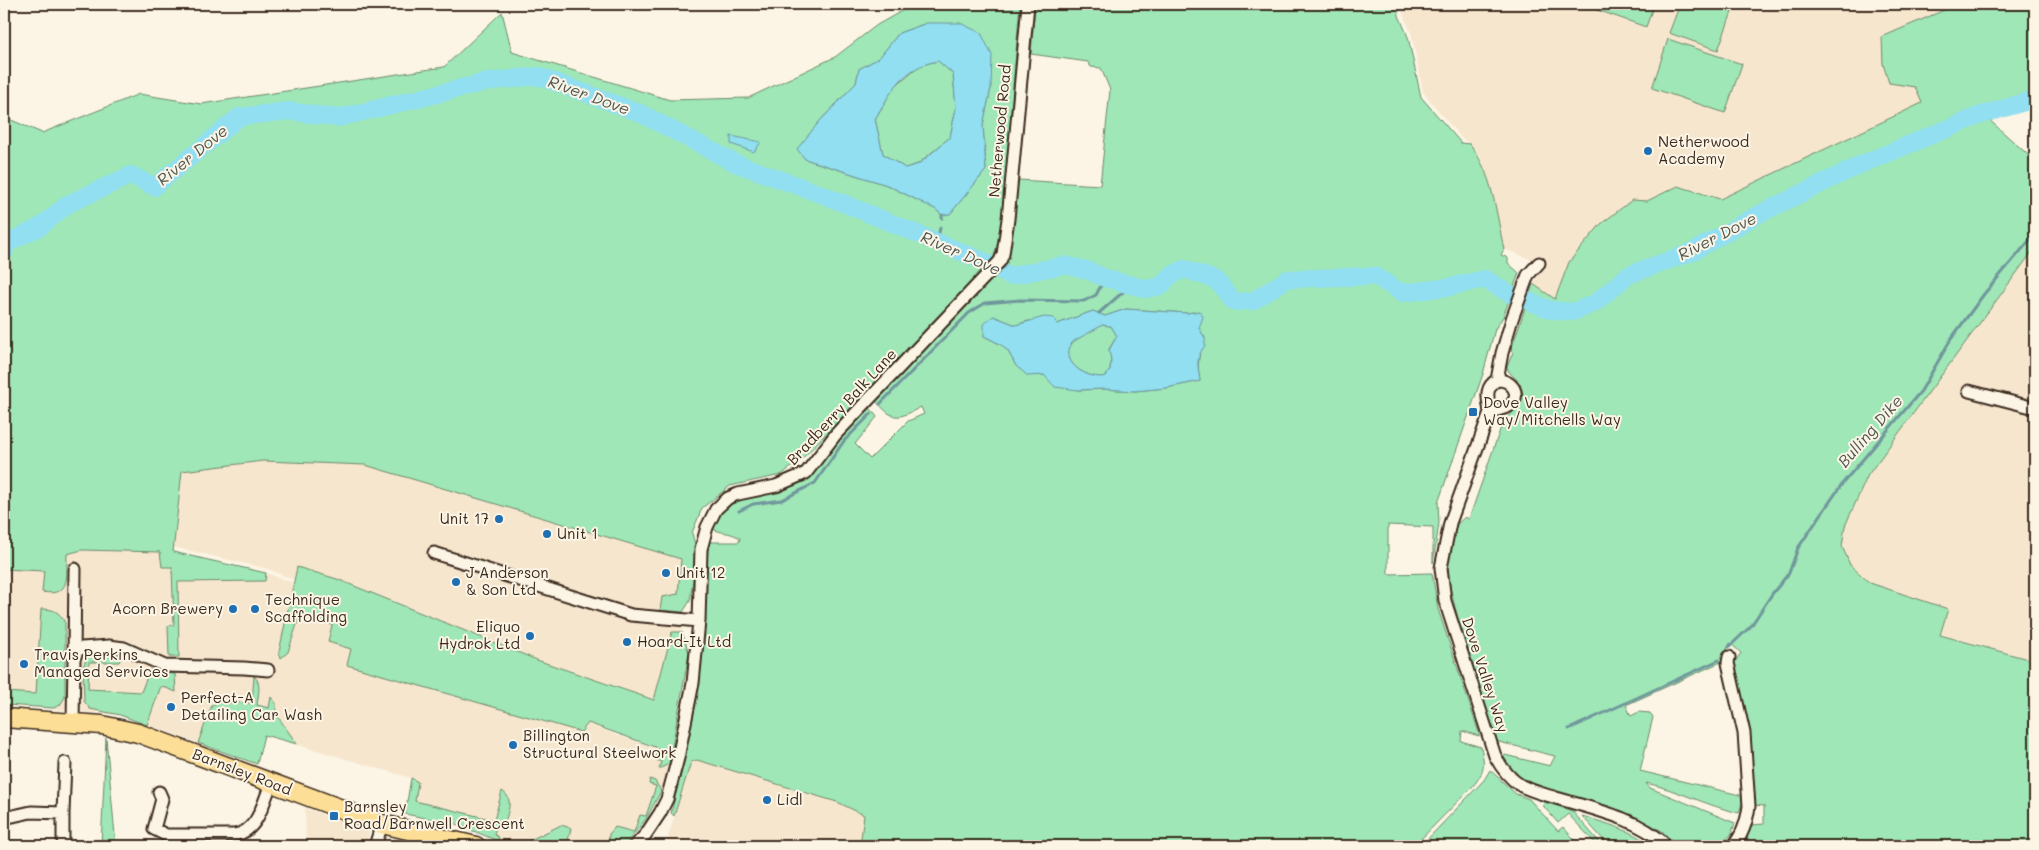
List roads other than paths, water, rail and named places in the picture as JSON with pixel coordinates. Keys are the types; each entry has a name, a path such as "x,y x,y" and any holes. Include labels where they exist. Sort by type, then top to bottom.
{"main road":[{"name":"Barnsley Road","path":"4,718 102,726 138,733 382,824 476,846"}],"street":[{"name":"Netherwood Road","path":"1000,260 1003,254 1008,219 1028,4"},
{"name":"Bradberry Balk Lane","path":"639,844 655,822 667,799 684,733 694,683 699,621 701,548 707,527 716,509 728,498 785,483 806,473 836,434 1000,260"},
{"path":"1498,380 1502,353 1512,319 1527,278 1539,264"},
{"path":"1498,380 1506,380 1511,384 1515,389 1515,399 1510,405 1490,412 1487,392 1491,384 1498,380"},
{"path":"1969,391 2035,408"},
{"name":"Dove Valley Way","path":"1490,412 1450,523 1441,568 1445,601 1495,756 1500,766 1520,784 1615,816 1644,828 1658,837 1667,846"},
{"path":"434,553 631,615 699,621"},
{"path":"74,723 75,568"},
{"path":"74,659 77,651 82,648 109,646 124,648 165,666 268,670"},
{"path":"1729,657 1728,663 1744,733 1748,806 1747,818 1741,834 1732,846"},
{"path":"63,840 65,763"},
{"path":"159,792 162,799 154,830 166,835 235,835 244,833 254,826 271,784"},
{"path":"4,818 31,812 63,813"},
{"path":"375,846 382,824"}],"water":[{"path":"927,23 960,23 981,33 992,55 991,88 983,125 986,170 950,214 942,215 935,209 887,185 805,159 797,149 819,122 856,83 859,69 879,58 899,33","holes":["938,61 953,74 956,108 950,137 919,164 905,168 883,154 875,119 893,89 907,74 926,64"]},
{"path":"731,136 761,142 754,152 731,144"},
{"path":"1126,309 1187,313 1200,311 1203,317 1199,328 1205,338 1205,346 1198,358 1200,381 1166,388 1135,391 1078,390 1055,387 1044,375 1028,376 1016,366 1008,351 1000,344 984,336 984,324 993,316 1016,325 1044,317 1054,318 1057,324 1093,311 1105,316","holes":["1102,325 1111,326 1117,336 1109,350 1110,370 1106,376 1092,376 1072,364 1069,357 1072,343"]}],"waterway":[{"name":"River Dove","path":"4,253 7,243 40,227 68,204 131,175 154,187 239,117 289,111 338,118 486,82 538,76 640,113 735,163 826,196 983,261 1010,276 1065,265 1146,289 1161,286 1170,276 1184,269 1216,280 1234,302 1253,301 1287,279 1375,276 1402,293 1449,287 1485,279 1508,293 1551,310 1573,312 1595,303 1628,275 1692,252 1757,215 1862,164 1978,116 2035,99"},
{"path":"937,242 940,228"},
{"name":"Bulling Dike","path":"1729,647 1751,626 1772,594 1789,573 1798,548 1842,484 1921,391 1951,339 1984,294 2035,234"},
{"path":"880,404 969,313 985,303 1020,300 1084,301 1096,295 1105,278"},
{"path":"1099,313 1131,285"},
{"path":"739,511 753,504 782,500 815,483 844,441 871,414"},
{"name":"Bulling Dike","path":"1569,729 1719,660"}],"place":[{"name":"Netherwood Academy","path":"1648,151"},
{"name":"Dove Valley Way/Mitchells Way","path":"1473,412"},
{"name":"Unit 17","path":"499,519"},
{"name":"Unit 1","path":"547,534"},
{"name":"Unit 12","path":"666,573"},
{"name":"J Anderson & Son Ltd","path":"456,582"},
{"name":"Acorn Brewery","path":"233,609"},
{"name":"Technique Scaffolding","path":"255,609"},
{"name":"Eliquo Hydrok Ltd","path":"530,636"},
{"name":"Hoard-It Ltd","path":"627,642"},
{"name":"Travis Perkins Managed Services","path":"24,664"},
{"name":"Perfect-A Detailing Car Wash","path":"171,707"},
{"name":"Billington Structural Steelwork","path":"513,745"},
{"name":"Lidl","path":"767,800"},
{"name":"Barnsley Road/Barnwell Crescent","path":"334,816"}]}
